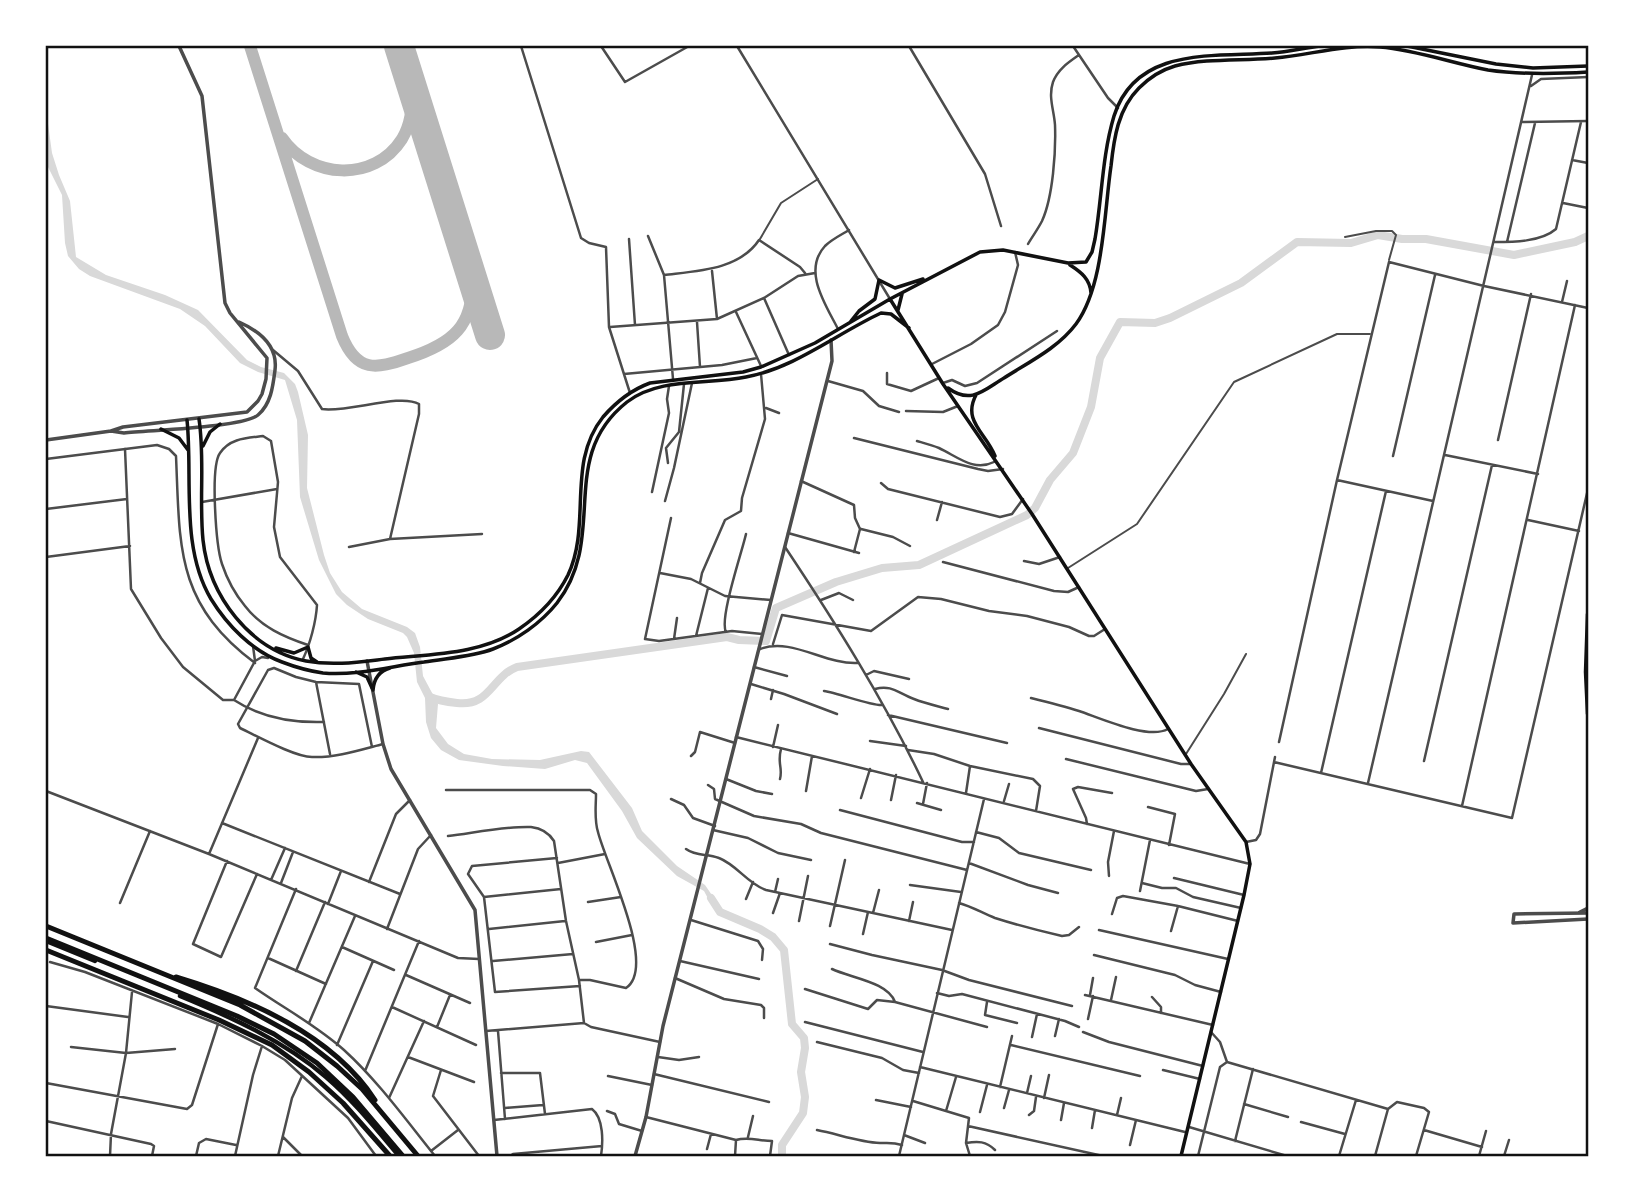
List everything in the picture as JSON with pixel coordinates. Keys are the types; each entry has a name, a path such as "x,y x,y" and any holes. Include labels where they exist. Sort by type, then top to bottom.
{"highway":[{"path":"1588,614 1588,714"},
{"path":"46,925 78,936 282,1026 325,1056 364,1091 418,1157"},
{"path":"46,925 272,1020 305,1041 362,1089 418,1157"},
{"path":"46,940 224,1014 293,1052 326,1076 359,1108 401,1157"},
{"path":"46,940 237,1016 274,1034 326,1072 353,1097 401,1157"},
{"path":"46,950 68,950"},
{"path":"46,950 219,1020 272,1045 309,1072 343,1103 390,1157"},
{"path":"164,973 223,991 283,1020 327,1050 364,1084 390,1123"}],"main road":[{"path":"199,419 207,568 228,608 252,634 268,645 302,660 318,663 367,662 478,647 516,631 537,615 553,598 568,575 578,533 582,465 586,446 596,426 609,410 630,393 650,383 743,372 761,367 850,323 903,291 980,252 1003,250 1068,263 1086,262 1093,252 1106,153 1118,108 1139,79 1170,61 1202,56 1273,53 1320,46"},
{"path":"943,384 961,396 976,395 1063,338 1082,314 1096,279 1120,116 1132,96 1160,72 1200,61 1276,58 1366,46 1398,50 1488,70 1532,75 1588,75"},
{"path":"1407,46 1496,64 1533,68 1588,66"},
{"path":"1068,263 1084,274 1091,296"},
{"path":"850,323 859,311 876,299 879,280 895,288 916,279 925,279"},
{"path":"898,312 903,291"},
{"path":"890,299 943,384 997,459"},
{"path":"187,420 191,535 199,570 209,596 221,614 250,643 278,661 323,673 354,671 491,650 518,637 541,620 573,578 580,554 587,466 600,430 629,400 653,388 761,374 886,312 909,328"},
{"path":"976,395 971,416 1003,469 1168,729 1246,842 1250,864 1244,895 1181,1157"},
{"path":"202,453 206,437 220,424"},
{"path":"161,429 180,438 189,452"},
{"path":"188,443 195,438 202,443"},
{"path":"268,645 294,653 308,646 311,658 318,663"},
{"path":"284,663 302,660"},
{"path":"373,690 379,674 405,664"},
{"path":"354,671 367,677 373,690"}],"street":[{"path":"46,440 123,427 247,412 258,401 266,379 267,364 264,353 225,303 202,96 179,46"},
{"path":"521,46 581,238 606,247 610,327 630,393"},
{"path":"601,46 623,81 627,82 689,46"},
{"path":"737,46 890,299"},
{"path":"909,46 985,174 1001,226"},
{"path":"1073,46 1108,98 1118,108"},
{"path":"1028,244 1048,205 1055,143 1055,123 1050,98 1052,86 1059,71 1079,55"},
{"path":"1368,783 1532,75"},
{"path":"1529,88 1541,79 1588,75"},
{"path":"1522,122 1535,124 1588,121"},
{"path":"1494,242 1550,234 1556,229 1581,122"},
{"path":"1507,242 1535,124"},
{"path":"1572,160 1588,163"},
{"path":"1563,202 1588,208"},
{"path":"838,329 819,289 815,273 823,247 850,229"},
{"path":"648,236 664,275 673,379"},
{"path":"629,239 635,325"},
{"path":"664,275 711,269 746,255 759,240 805,273"},
{"path":"931,364 971,344 998,325 1005,312 1018,265 1015,252"},
{"path":"1279,742 1389,262 1588,308"},
{"path":"711,269 717,320"},
{"path":"610,327 717,320 764,298 805,273 815,273"},
{"path":"1392,456 1436,275"},
{"path":"1562,302 1567,281"},
{"path":"1498,440 1531,294"},
{"path":"764,298 789,355"},
{"path":"1462,806 1575,305"},
{"path":"736,312 761,367"},
{"path":"237,321 262,337 298,371 322,409 336,410 407,401 419,404 419,414 390,539"},
{"path":"697,321 700,367"},
{"path":"943,384 952,380 965,386 973,385 1057,331"},
{"path":"635,1157 675,978 827,380 832,355 831,340"},
{"path":"822,345 832,355"},
{"path":"111,431 124,433 250,420 267,405 276,364 274,350"},
{"path":"624,374 722,365 757,358"},
{"path":"887,373 887,384 911,391 939,378"},
{"path":"700,583 725,520 741,511 742,498 763,430 766,408 761,374"},
{"path":"827,380 863,391 879,406 899,412"},
{"path":"665,501 692,383"},
{"path":"668,463 666,447 679,432 684,384"},
{"path":"652,492 670,413 667,398 669,386"},
{"path":"906,411 943,412 958,406"},
{"path":"766,408 779,413"},
{"path":"302,660 308,646 317,605 280,557 274,527 277,489 270,439 263,436 237,440 221,450 215,462 217,545 228,579 246,607 272,631 308,646"},
{"path":"853,438 978,469 1003,469"},
{"path":"916,441 976,466 985,466 997,459"},
{"path":"46,458 150,445 163,446 176,456 181,548 192,587 203,610 224,637 255,662"},
{"path":"125,448 131,589 161,638 183,667 223,700 234,700 246,708 275,717 324,722"},
{"path":"1444,455 1538,474"},
{"path":"1424,761 1492,465"},
{"path":"1337,480 1433,501"},
{"path":"788,533 857,552 860,529 852,504 801,481"},
{"path":"881,483 888,489 1004,517 1012,513 1023,499"},
{"path":"202,502 277,489"},
{"path":"1274,762 1512,818 1588,489"},
{"path":"1321,773 1386,491"},
{"path":"46,509 127,499"},
{"path":"937,520 942,502"},
{"path":"671,517 645,638 651,641 742,631 762,635"},
{"path":"1528,520 1579,531"},
{"path":"860,529 893,537 910,546"},
{"path":"349,547 390,539 482,534"},
{"path":"726,632 723,625 746,534"},
{"path":"46,556 130,546"},
{"path":"785,547 858,663 907,748 925,782 923,804"},
{"path":"1024,561 1039,564 1060,557"},
{"path":"943,562 1061,592 1079,587"},
{"path":"659,573 700,583 720,595 771,600"},
{"path":"696,636 708,587"},
{"path":"820,601 839,593 853,600"},
{"path":"773,644 780,617 784,614 871,631 918,597 1027,616 1069,627 1089,636 1105,629"},
{"path":"674,639 677,618"},
{"path":"250,643 254,648 255,662"},
{"path":"758,649 773,644 843,662 858,663"},
{"path":"234,700 255,662 262,657 278,661"},
{"path":"367,662 383,744 391,769 473,905 497,1157"},
{"path":"372,747 360,686 354,683 316,682 270,667 238,727 304,756 330,756 372,747 383,744"},
{"path":"754,667 787,676"},
{"path":"865,675 877,671 909,679"},
{"path":"316,682 330,756"},
{"path":"750,684 836,714"},
{"path":"874,690 893,688 912,699 948,709"},
{"path":"771,699 773,690"},
{"path":"824,691 859,699 872,705 882,705"},
{"path":"1031,698 1106,722 1160,733 1168,729"},
{"path":"888,715 1007,743"},
{"path":"774,747 778,724"},
{"path":"1038,728 1181,764 1191,764"},
{"path":"691,756 695,752 700,732 896,775 1250,864"},
{"path":"209,854 258,736"},
{"path":"870,741 934,754 970,766 1026,777 1038,782 1040,795 1036,811"},
{"path":"780,779 782,771 778,760 781,749"},
{"path":"806,791 812,756"},
{"path":"1246,842 1256,840 1260,834 1275,757"},
{"path":"1066,759 1196,791 1208,789"},
{"path":"966,793 970,766"},
{"path":"861,798 870,769"},
{"path":"244,773 249,775"},
{"path":"891,800 896,775"},
{"path":"726,779 756,791 772,794"},
{"path":"1004,802 1009,784"},
{"path":"708,785 714,789 713,797 720,802 754,816 801,824 821,833 967,870"},
{"path":"1087,824 1075,797 1075,788 1112,793"},
{"path":"446,790 594,792 596,824 638,956 630,986 621,988 579,980"},
{"path":"46,791 227,861 458,958 479,959"},
{"path":"899,1157 984,797"},
{"path":"671,799 684,805 693,818 714,828 748,838 778,853 811,860"},
{"path":"369,882 396,814 410,800"},
{"path":"917,803 941,810"},
{"path":"1148,807 1175,814 1169,845"},
{"path":"840,810 962,842 974,842"},
{"path":"222,823 400,894"},
{"path":"448,836 530,827 545,831 554,841 584,1023"},
{"path":"120,903 150,831"},
{"path":"1109,876 1108,858 1114,831"},
{"path":"976,832 999,838 1019,853 1091,870"},
{"path":"387,929 418,849 431,835"},
{"path":"1140,891 1150,840"},
{"path":"271,880 285,848"},
{"path":"686,849 699,855 707,854 722,859 759,887 952,930"},
{"path":"281,883 293,852"},
{"path":"558,863 605,854"},
{"path":"557,858 470,867 469,876 484,897 494,991 497,993 580,986"},
{"path":"830,926 845,860"},
{"path":"227,861 193,944 221,957 257,874"},
{"path":"969,863 1058,893"},
{"path":"296,971 341,871"},
{"path":"799,921 808,876"},
{"path":"1174,878 1244,895"},
{"path":"773,913 778,879"},
{"path":"746,899 753,882"},
{"path":"1142,883 1176,888 1193,897 1241,908"},
{"path":"910,885 961,892"},
{"path":"296,889 255,988 309,1023 365,1071 435,1157"},
{"path":"484,897 561,889"},
{"path":"863,934 879,890"},
{"path":"1112,914 1120,896 1178,906 1238,921"},
{"path":"588,902 621,897"},
{"path":"909,921 913,902"},
{"path":"959,903 978,908 982,913 999,919 1062,936 1069,936 1079,926"},
{"path":"1171,931 1178,906"},
{"path":"1588,911 1514,914 1513,922 1588,920"},
{"path":"309,1023 355,915"},
{"path":"690,920 758,941 763,949 762,960"},
{"path":"489,929 566,921"},
{"path":"1099,930 1228,959"},
{"path":"596,942 632,935"},
{"path":"365,1071 419,941"},
{"path":"830,944 942,970 969,980 1072,1006"},
{"path":"342,947 394,970"},
{"path":"491,961 573,954"},
{"path":"1094,954 1175,975 1195,985 1221,992"},
{"path":"267,958 326,984"},
{"path":"337,1045 373,961"},
{"path":"680,961 760,979"},
{"path":"50,962 85,972 218,1024 262,1046 285,1060 348,1118 376,1157"},
{"path":"832,969 879,985 895,1002"},
{"path":"405,975 470,1003"},
{"path":"1111,1000 1116,977"},
{"path":"675,978 724,999 761,1005 764,1008 764,1017"},
{"path":"1088,1019 1093,978"},
{"path":"805,989 867,1009 877,1000 895,1002 988,1027"},
{"path":"110,1157 132,992"},
{"path":"937,992 949,996 962,994 1079,1027"},
{"path":"437,1027 450,995"},
{"path":"1089,995 1213,1025"},
{"path":"1152,997 1161,1007 1161,1013"},
{"path":"987,1002 985,1015 1017,1023"},
{"path":"46,1006 128,1017"},
{"path":"391,1007 476,1045"},
{"path":"1032,1037 1037,1014"},
{"path":"1055,1037 1059,1020"},
{"path":"389,1098 424,1021"},
{"path":"805,1022 923,1052"},
{"path":"486,1031 584,1023 591,1027 660,1042"},
{"path":"46,1083 190,1108 218,1024"},
{"path":"498,1031 505,1119"},
{"path":"1083,1032 1109,1042 1203,1066"},
{"path":"1211,1032 1220,1042 1227,1062"},
{"path":"1000,1088 1013,1036"},
{"path":"817,1042 882,1058 903,1070 919,1073"},
{"path":"1011,1045 1140,1076"},
{"path":"235,1157 262,1046"},
{"path":"71,1047 125,1054 175,1049"},
{"path":"408,1057 474,1082"},
{"path":"657,1057 679,1060 699,1057"},
{"path":"1198,1157 1220,1066 1227,1062 1388,1109"},
{"path":"920,1067 1136,1120 1204,1132 1287,1157"},
{"path":"1235,1141 1253,1069"},
{"path":"441,1070 432,1095 479,1157"},
{"path":"1163,1070 1200,1079"},
{"path":"501,1073 540,1073 545,1114"},
{"path":"654,1073 769,1102"},
{"path":"1044,1098 1049,1075"},
{"path":"278,1157 292,1098 303,1076"},
{"path":"608,1076 652,1085"},
{"path":"1027,1094 1031,1076"},
{"path":"946,1111 956,1077"},
{"path":"980,1112 987,1085"},
{"path":"1004,1108 1009,1090"},
{"path":"1029,1115 1034,1111 1037,1097"},
{"path":"1117,1115 1121,1098"},
{"path":"876,1100 911,1107"},
{"path":"912,1100 969,1118 966,1143 970,1157"},
{"path":"1339,1157 1356,1100"},
{"path":"1376,1157 1388,1109 1397,1101 1427,1109 1429,1114 1416,1157"},
{"path":"1060,1119 1064,1103"},
{"path":"1244,1104 1288,1117"},
{"path":"504,1109 543,1105"},
{"path":"494,1120 592,1109 597,1113 601,1157"},
{"path":"1092,1128 1095,1110"},
{"path":"607,1111 615,1114 619,1125 642,1131"},
{"path":"748,1137 753,1116"},
{"path":"646,1117 736,1140 748,1137 758,1141 772,1141 770,1157"},
{"path":"1130,1145 1136,1120"},
{"path":"46,1121 111,1134 153,1146 152,1157"},
{"path":"1301,1122 1345,1134"},
{"path":"968,1126 1103,1157"},
{"path":"431,1151 458,1130"},
{"path":"817,1130 902,1145"},
{"path":"1424,1130 1482,1147"},
{"path":"1479,1157 1486,1131"},
{"path":"708,1149 711,1134"},
{"path":"904,1135 925,1143"},
{"path":"283,1137 302,1157"},
{"path":"196,1157 199,1143 206,1139 238,1146"},
{"path":"735,1157 736,1140"},
{"path":"1504,1157 1509,1140"},
{"path":"966,1143 981,1142 995,1150"},
{"path":"510,1157 513,1154 602,1146"}],"lane":[{"path":"759,240 781,203 819,179"},
{"path":"1345,237 1381,230 1392,231 1396,236 1389,262"},
{"path":"1067,568 1137,524 1234,382 1337,334 1371,334"},
{"path":"689,368 690,377"},
{"path":"1186,754 1246,654"}],"shaded area":[{"path":"46,109 52,153 70,201 76,257 106,275 165,295 198,310 247,360 284,373 295,384 308,435 307,488 330,573 342,592 362,609 407,627 415,633 420,647 423,676 438,704 436,728 448,744 464,754 492,759 540,760 581,751 589,752 632,808 642,831 677,866 705,885 718,904 712,906 704,891 677,876 637,838 622,811 587,763 575,760 545,769 503,766 459,760 441,750 431,738 426,722 425,698 417,682 414,653 407,637 368,619 347,605 336,594 319,560 300,497 297,420 285,380 240,363 205,326 180,309 90,276 79,269 68,256 62,195 46,163"}],"waterway":[{"path":"430,697 457,703 477,700 501,677 517,667 727,637 766,641 776,608 836,582 882,568 919,565 1027,515 1035,508 1050,480 1073,453 1091,407 1100,358 1120,322 1155,323 1170,318 1241,283 1297,242 1351,243 1378,235 1426,239 1514,255 1575,242 1588,236"},
{"path":"711,898 720,912 760,929 773,937 784,950 792,1024 804,1038 801,1072 805,1097 803,1113 782,1145 782,1156"}],"taxiway":[{"path":"250,46 342,336 354,357 361,362 377,366 424,353 448,339 458,331 465,320 472,293 472,276"},
{"path":"282,138 294,152 309,162 325,168 359,169 390,153 402,139 410,116 413,91"}],"runway":[{"path":"399,46 490,335"}]}
